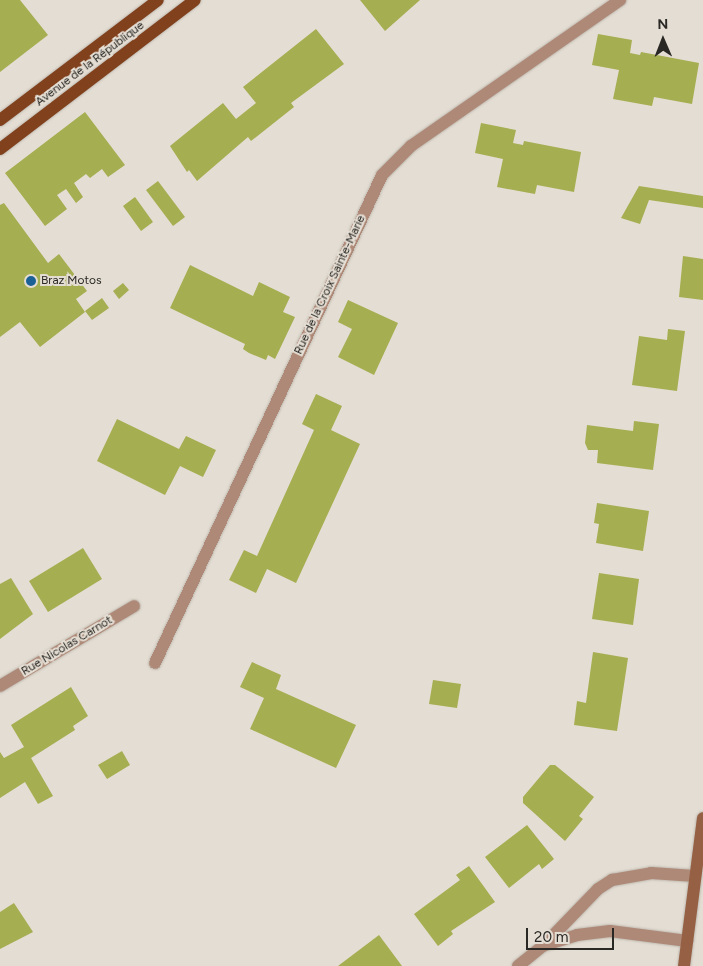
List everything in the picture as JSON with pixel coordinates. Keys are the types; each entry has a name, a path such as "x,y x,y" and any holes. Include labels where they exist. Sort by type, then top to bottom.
{"main road":[{"name":"Avenue de la République","path":"0,120 158,0"},
{"name":"Avenue de la République","path":"0,149 196,0"},
{"path":"684,966 703,818"}],"street":[{"name":"Rue de la Croix Sainte-Marie","path":"156,663 382,175 411,146 620,0"},
{"name":"Rue Nicolas Carnot","path":"0,686 134,606"},
{"path":"518,966 543,946 586,900 612,880 650,873 695,876"},
{"path":"543,946 577,935 610,931 687,941"}],"building":[{"path":"0,0 20,0 48,35 0,72"},
{"path":"360,0 420,0 385,31"},
{"path":"316,29 344,64 291,103 294,107 251,141 248,137 197,181 189,170 187,172 170,146 223,103 236,119 256,103 243,87"},
{"path":"598,34 632,40 630,53 640,55 641,52 699,63 692,104 654,97 652,106 613,99 619,70 592,65"},
{"path":"85,112 125,165 108,177 102,169 90,178 86,174 74,183 83,197 76,203 66,189 57,195 67,209 45,226 5,173"},
{"path":"481,123 516,130 513,143 523,145 524,141 581,152 574,192 537,185 535,194 497,187 503,159 475,153"},
{"path":"158,181 185,217 173,226 146,190"},
{"path":"639,186 703,196 703,208 649,200 640,224 621,218"},
{"path":"135,197 153,222 141,231 123,206"},
{"name":"Braz Motos","path":"4,203 48,263 59,254 87,291 76,299 85,312 40,347 20,322 0,337 0,205"},
{"path":"683,256 703,259 703,300 679,297"},
{"path":"190,265 253,296 259,282 290,297 283,312 295,317 275,359 268,355 266,360 249,353 243,349 245,344 170,308"},
{"path":"123,283 129,290 119,299 113,291"},
{"path":"102,298 109,308 92,320 85,311"},
{"path":"348,300 398,323 374,375 338,357 352,329 338,322"},
{"path":"668,329 685,331 677,391 632,385 639,336 667,340"},
{"path":"316,394 342,406 331,430 360,444 296,583 267,569 256,593 229,580 244,550 257,556 314,430 302,424"},
{"path":"117,419 179,449 186,436 216,450 203,477 180,466 165,495 97,461"},
{"path":"634,421 659,424 653,470 597,463 598,450 588,450 585,443 587,425 633,431"},
{"path":"597,503 649,511 643,551 596,543 599,524 594,523"},
{"path":"83,548 102,579 48,612 29,581"},
{"path":"599,573 639,579 633,625 592,619"},
{"path":"11,578 33,614 0,639 0,584"},
{"path":"593,652 628,658 617,731 574,725 577,701 586,703"},
{"path":"252,662 281,675 276,689 356,725 336,768 250,729 264,698 240,687"},
{"path":"433,680 461,684 457,708 429,704"},
{"path":"71,687 88,716 73,726 75,730 31,758 53,796 38,804 25,782 0,798 0,752 4,758 24,747 11,725"},
{"path":"122,751 130,765 107,779 98,765"},
{"path":"550,765 555,765 594,797 579,816 583,819 565,841 523,803 523,797"},
{"path":"527,825 554,859 542,869 539,864 509,888 485,857"},
{"path":"469,866 495,902 451,931 453,934 438,946 414,914 460,880 456,875"},
{"path":"14,903 33,932 0,949 0,912"},
{"path":"379,935 402,966 338,966"}],"place":[{"name":"Braz Motos","path":"31,281"}]}
